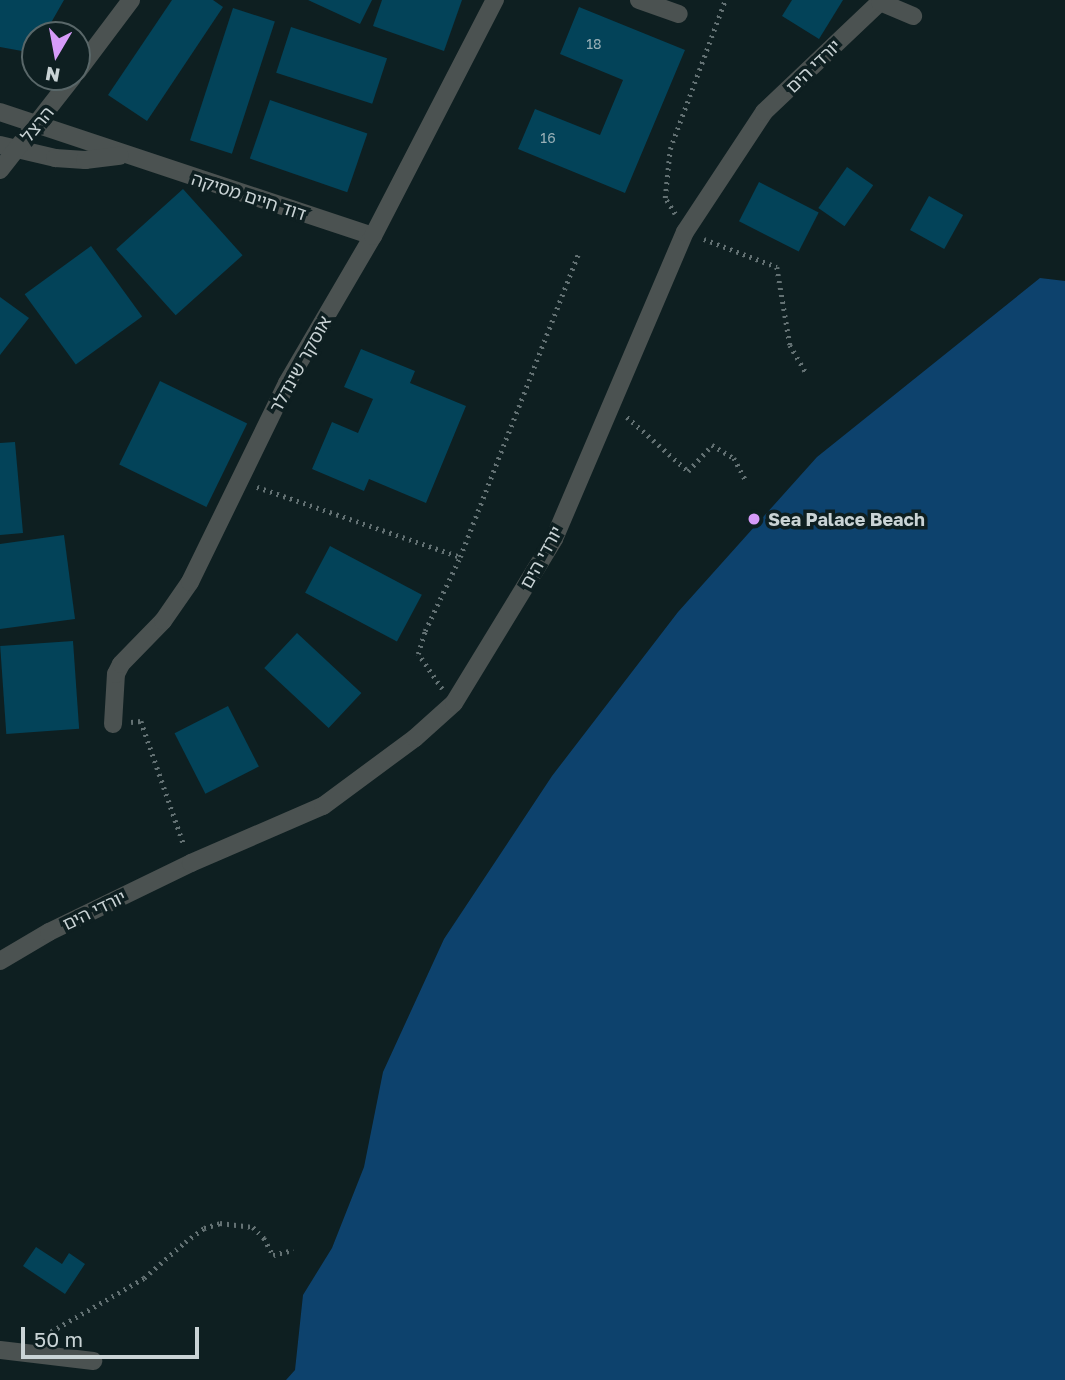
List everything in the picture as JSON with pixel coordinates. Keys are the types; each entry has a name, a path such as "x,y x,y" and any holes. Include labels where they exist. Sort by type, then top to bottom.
{"street":[{"path":"91,53 131,0"},
{"name":"אוסקר שינדלר","path":"113,724 116,674 127,657 163,621 190,582 287,383 373,236 495,0"},
{"path":"639,0 679,14"},
{"name":"יורדי הים","path":"0,961 49,932 191,863 323,806 415,737 454,703 554,539 685,232 764,113 880,2 913,16"},
{"name":"הרצל","path":"0,170 8,147 37,125 62,91"},
{"name":"דוד חיים מסיקה","path":"0,112 125,156 373,236"},
{"name":"דוד חיים מסיקה","path":"8,147 85,160 125,156"},
{"path":"9,1351 93,1361"}],"path":[{"path":"725,0 670,149 665,198 685,232 777,267 790,345 807,374"},
{"path":"454,703 423,665 418,654 425,631 460,557 579,251"},
{"path":"611,407 688,471 712,445 734,458 745,479"},
{"path":"239,481 460,557"},
{"path":"113,724 141,721 191,863"},
{"path":"9,1351 144,1278 195,1235 219,1223 253,1227 264,1238 273,1255 292,1250"}],"water":[{"path":"1040,278 1065,281 1065,1380 286,1380 295,1370 303,1295 332,1248 364,1167 383,1072 444,939 552,776 678,612 817,457"}],"building":[{"path":"0,0 64,0 52,21 21,21 21,51 0,47"},
{"path":"172,0 213,0 223,7 147,121 108,95"},
{"path":"308,0 372,0 360,24"},
{"path":"382,0 462,0 444,51 373,26"},
{"path":"792,0 843,0 819,39 782,16"},
{"path":"579,7 685,50 625,193 518,149 535,109 600,135 623,80 560,54"},
{"path":"233,8 275,22 232,154 190,140"},
{"path":"291,27 387,58 372,104 276,73"},
{"path":"270,100 367,134 347,192 250,159"},
{"path":"847,167 873,185 845,226 818,208"},
{"path":"759,182 819,212 799,252 739,221"},
{"path":"183,189 243,255 176,315 116,249"},
{"path":"929,196 963,215 944,249 910,230"},
{"path":"91,246 142,316 76,365 25,294"},
{"path":"0,297 29,318 0,355"},
{"path":"361,349 415,371 410,383 466,406 426,503 369,479 364,491 312,469 332,422 358,433 373,399 344,387"},
{"path":"160,381 247,424 206,507 119,465"},
{"path":"15,442 23,533 0,535 0,443"},
{"path":"64,535 75,619 0,629 0,544"},
{"path":"330,546 422,595 397,642 305,593"},
{"path":"297,633 361,693 329,728 264,668"},
{"path":"73,641 79,729 6,734 0,646"},
{"path":"228,706 259,767 205,794 175,733"},
{"path":"36,1247 62,1264 69,1253 85,1264 65,1294 23,1266"}],"place":[{"name":"Sea Palace Beach","path":"754,519"}]}
